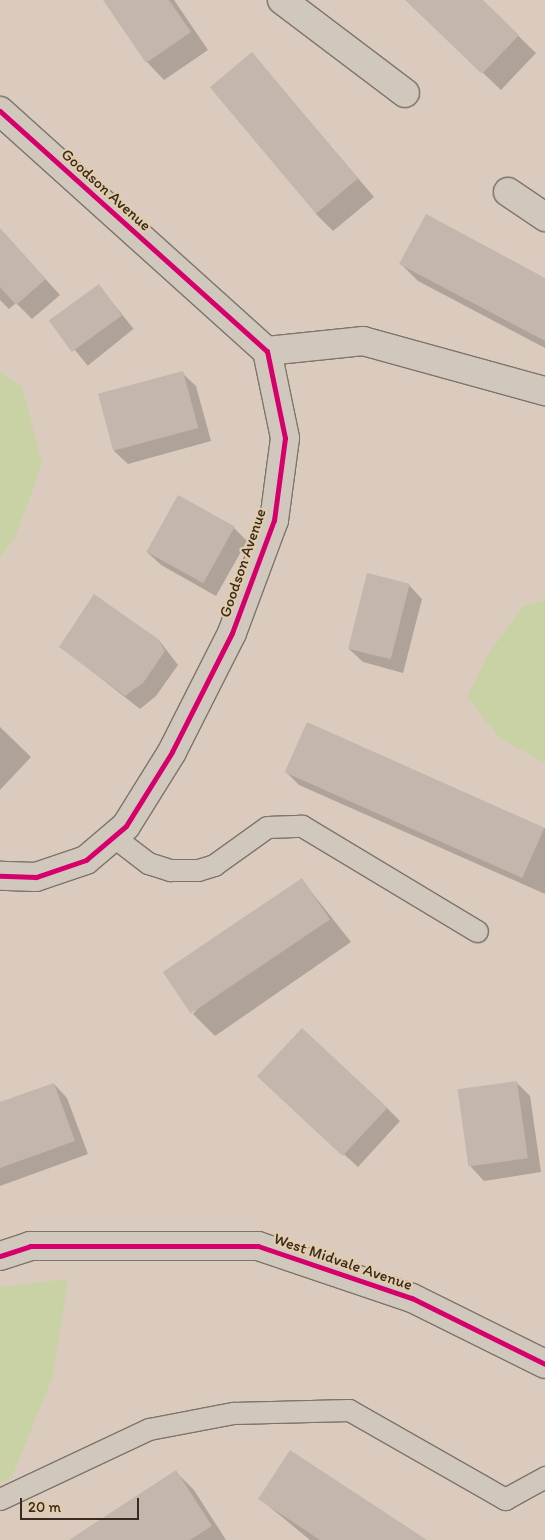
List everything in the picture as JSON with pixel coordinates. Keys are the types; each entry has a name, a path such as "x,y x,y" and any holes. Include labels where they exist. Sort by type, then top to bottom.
{"street":[{"path":"282,0 405,93"},
{"name":"Goodson Avenue","path":"0,111 267,351 285,438 274,520 232,634 172,752 126,826 86,860 36,876 0,876"},
{"path":"508,192 545,217"},
{"path":"267,351 363,341 545,391"},
{"name":"West Midvale Avenue","path":"0,1256 30,1246 258,1246 412,1298 545,1364"}],"lane":[{"path":"114,837 148,863 170,870 198,870 214,865 267,827 285,823 302,826 477,931"},
{"path":"0,1499 149,1429 233,1413 349,1410 505,1499 545,1477"}],"green space":[{"path":"0,371 22,387 42,463 16,536 0,559"},
{"path":"545,600 545,763 499,738 467,697 487,656 523,606"},
{"path":"68,1279 53,1376 11,1479 0,1483 0,1287"}],"building":[{"path":"103,0 169,0 191,32 146,63"},
{"path":"405,0 483,0 519,35 482,74"},
{"path":"252,52 358,178 316,214 210,87"},
{"path":"426,214 545,278 545,341 399,264"},
{"path":"0,228 46,279 16,305 0,287"},
{"path":"99,284 122,316 72,352 49,320"},
{"path":"183,371 198,428 113,451 98,394"},
{"path":"178,495 235,527 203,583 146,552"},
{"path":"367,573 410,584 391,659 348,649"},
{"path":"94,594 158,639 165,651 143,683 125,696 59,647"},
{"path":"307,722 545,828 522,878 285,772"},
{"path":"302,878 330,919 191,1013 163,972"},
{"path":"302,1028 388,1108 343,1156 257,1076"},
{"path":"517,1081 528,1158 468,1167 458,1089"},
{"path":"54,1083 75,1141 0,1168 0,1102"},
{"path":"290,1450 427,1540 320,1540 258,1499"},
{"path":"176,1470 212,1526 190,1540 69,1540"}],"cycle path":[{"path":"0,111 267,351 285,438 274,520 232,633 172,752 126,826 86,860 36,877 0,876"},
{"path":"0,1256 30,1246 258,1246 412,1298 545,1364"}]}
